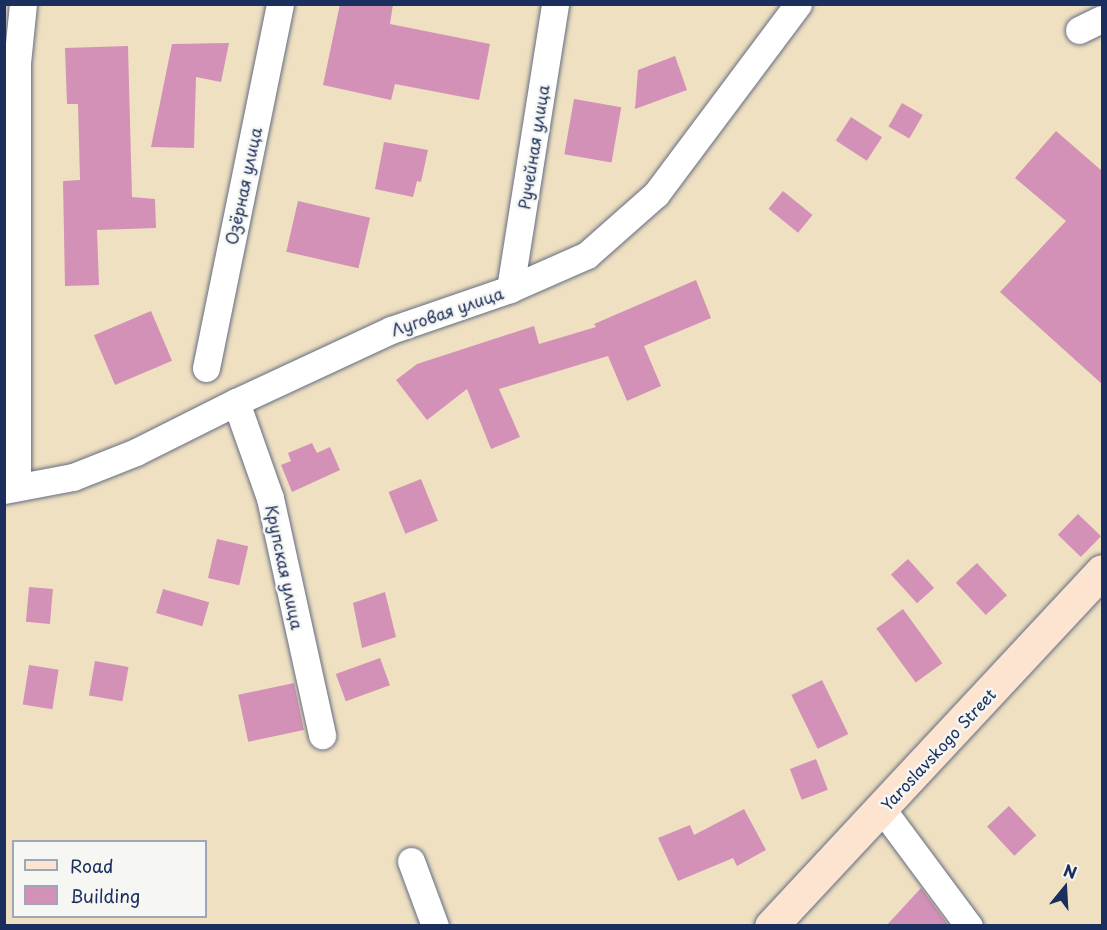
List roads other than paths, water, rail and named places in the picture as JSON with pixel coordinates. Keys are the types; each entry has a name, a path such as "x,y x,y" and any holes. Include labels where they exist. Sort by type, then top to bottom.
{"street":[{"path":"11,488 11,63 23,4"},
{"name":"Озёрная улица","path":"206,368 280,4"},
{"name":"Ручейная улица","path":"510,289 555,4"},
{"name":"Луговая улица","path":"11,488 73,477 136,452 236,402 391,330 510,289 587,255 656,194 798,4"},
{"name":"Крупская улица","path":"236,402 270,498 322,735"},
{"name":"Yaroslavskogo Street","path":"771,926 1102,571"},
{"path":"882,809 969,926"},
{"path":"411,861 435,926"}]}
